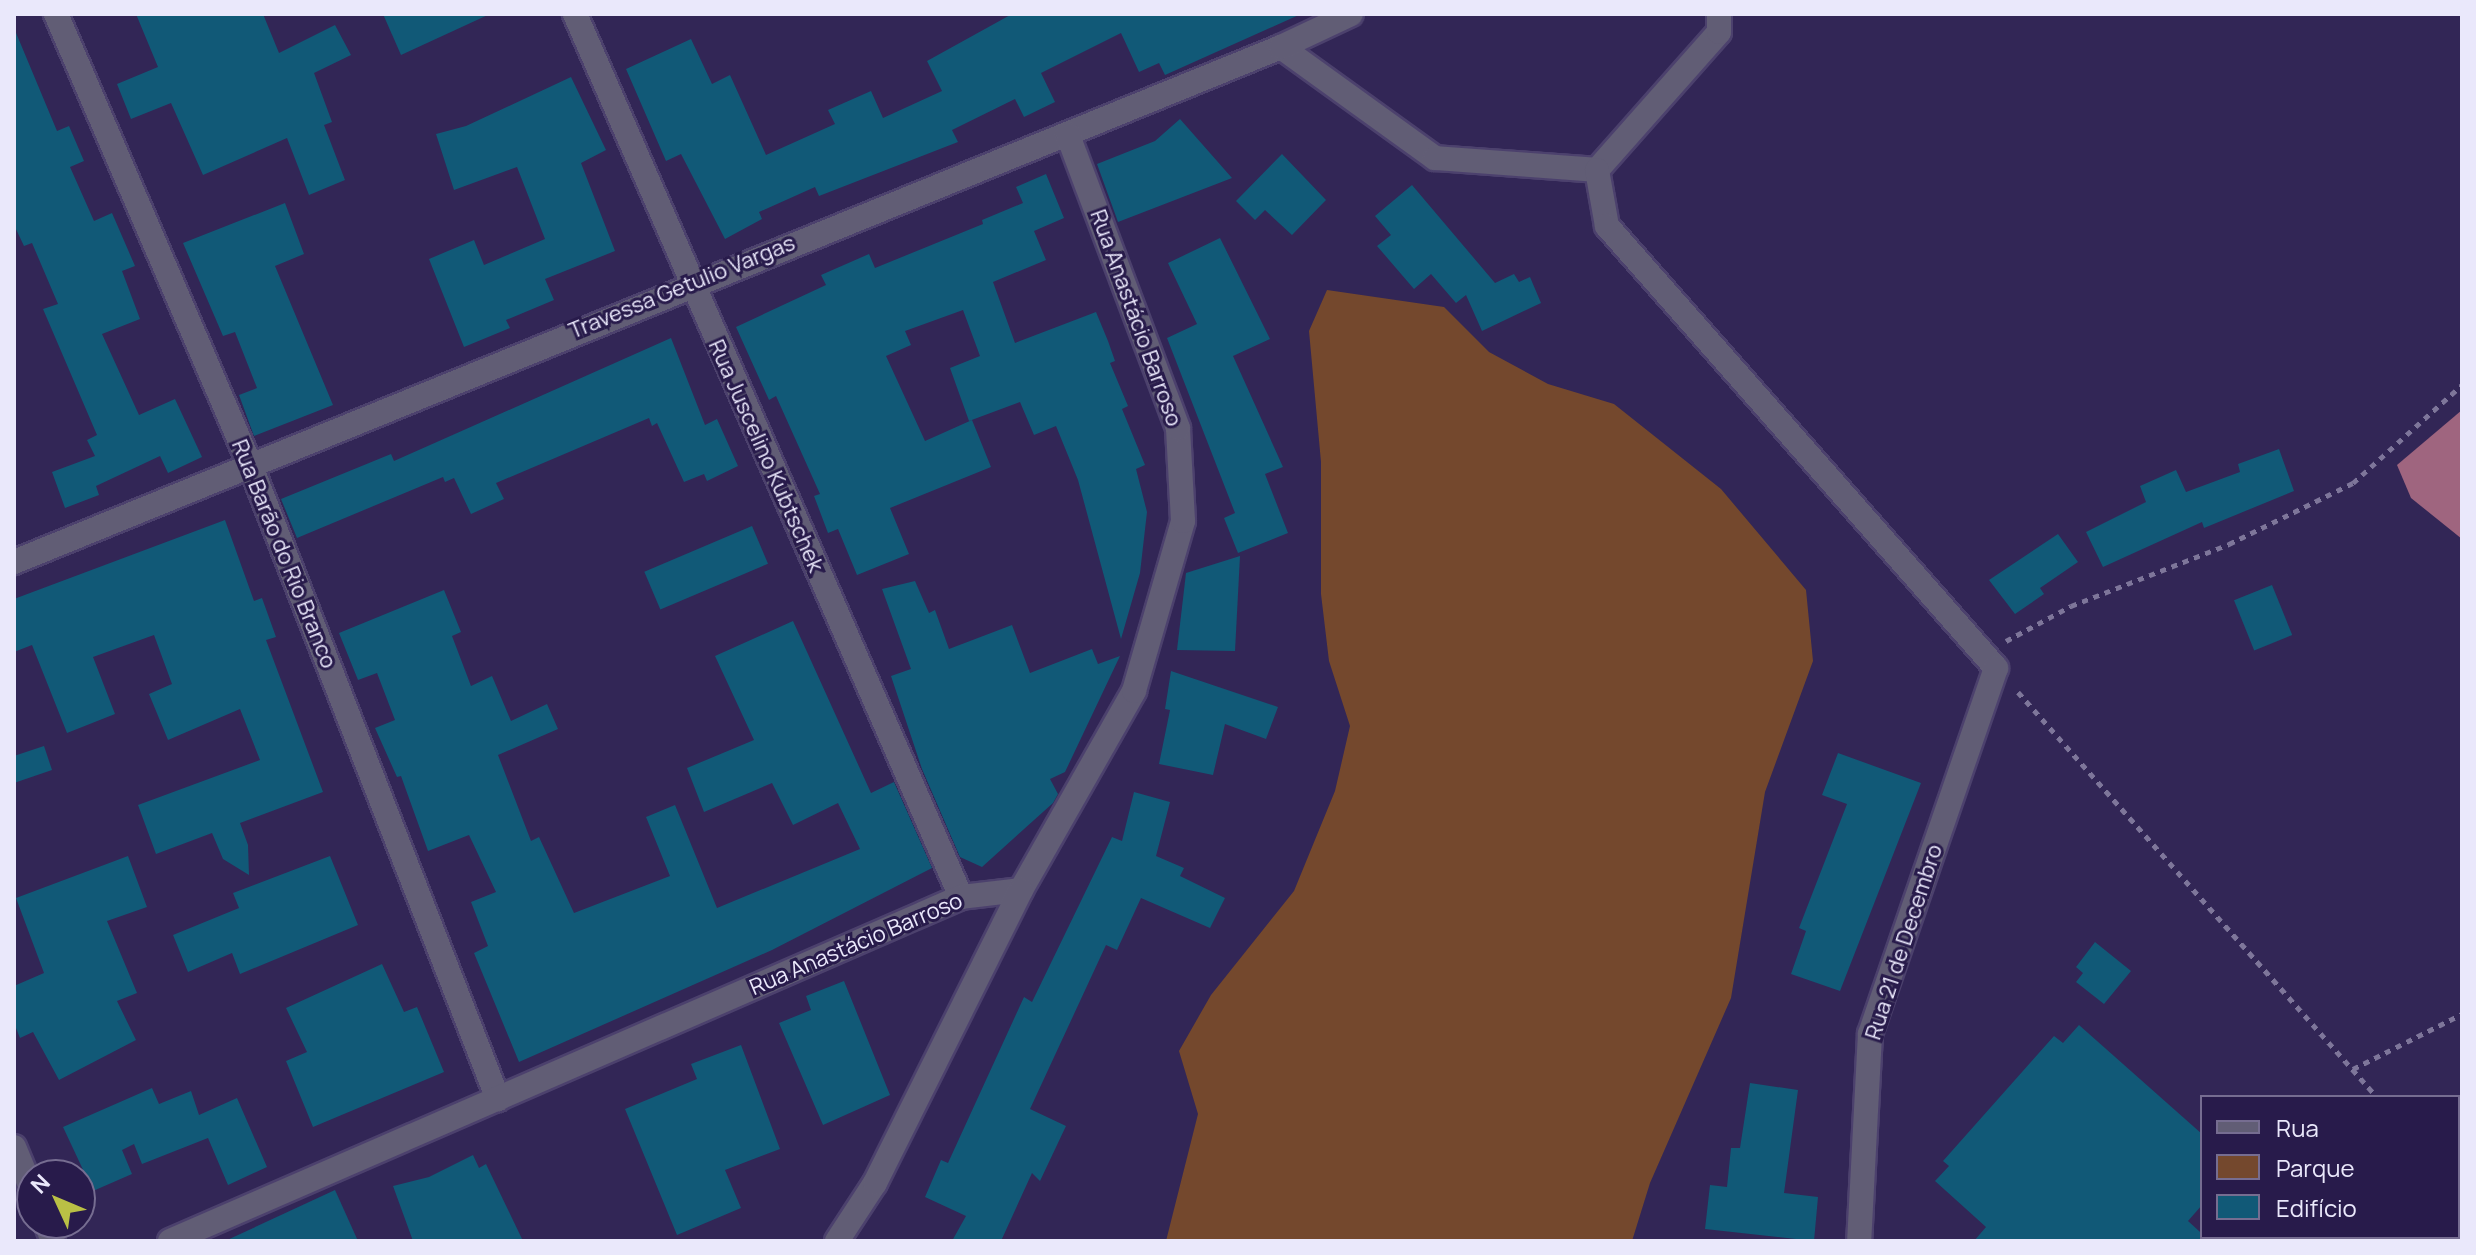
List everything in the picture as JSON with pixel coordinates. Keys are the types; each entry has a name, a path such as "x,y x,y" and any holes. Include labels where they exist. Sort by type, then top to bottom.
{"street":[{"name":"Rua Barão do Rio Branco","path":"56,14 250,464 498,1099"},
{"name":"Rua Juscelino Kubtschek","path":"575,14 961,897"},
{"name":"Travessa Getulio Vargas","path":"14,562 690,283 1068,135 1281,47 1351,14"},
{"path":"1597,170 1719,32 1719,14"},
{"path":"1281,47 1435,158 1597,170"},
{"name":"Rua Anastácio Barroso","path":"170,1241 961,897 1021,890 1134,691 1183,521 1178,428 1068,135"},
{"path":"1597,170 1607,226 1991,662"},
{"name":"Rua 21 de Decembro","path":"1859,1241 1870,1034 1991,662"},
{"path":"837,1241 875,1183 1021,890"}],"path":[{"path":"2375,1095 1991,662 2056,612 2229,544 2353,483 2462,385"},
{"path":"2353,1069 2462,1014"}],"green space":[{"path":"1327,290 1444,307 1489,352 1548,384 1614,404 1721,489 1806,590 1813,661 1765,792 1731,998 1650,1183 1632,1241 1166,1241 1198,1114 1179,1051 1211,995 1294,891 1335,791 1350,726 1329,661 1321,594 1321,462 1309,331"}],"shaded area":[{"path":"2462,410 2462,539 2411,498 2397,465"}],"building":[{"path":"136,14 263,14 279,53 335,25 351,55 314,73 332,122 324,125 345,180 309,195 287,138 203,175 171,103 131,119 117,84 158,67"},
{"path":"383,14 490,14 401,55"},
{"path":"1012,14 1301,14 1165,75 1159,63 1139,72 1121,33 1041,73 1055,102 1024,117 1015,99 952,130 958,142 819,196 815,187 759,212 762,219 725,239 681,154 666,161 626,69 691,39 712,84 730,75 766,155 835,124 828,110 871,91 883,118 942,91 927,61"},
{"path":"14,28 57,131 69,126 84,161 70,167 94,221 112,213 135,266 122,271 140,319 102,334 139,415 175,399 202,457 168,473 160,456 96,486 99,495 65,508 52,472 95,456 87,440 97,435 43,309 58,304 32,243 24,246 14,225"},
{"path":"571,77 606,150 581,163 615,251 545,279 554,300 506,320 510,328 464,347 429,259 474,240 484,265 545,239 517,167 454,190 436,134 466,126"},
{"path":"1180,119 1232,178 1118,222 1097,164 1155,141"},
{"path":"1282,154 1326,200 1292,235 1265,210 1255,220 1236,201"},
{"path":"1046,174 1064,218 1034,231 1046,260 993,282 1015,343 1096,312 1108,341 1115,361 1110,363 1128,406 1122,409 1145,465 1136,469 1147,512 1140,573 1121,639 1078,480 1056,426 1034,435 1020,402 969,421 950,368 980,356 963,310 905,331 911,345 886,356 925,441 972,420 991,467 890,508 909,554 857,575 838,529 828,533 814,496 820,494 776,396 769,400 736,327 826,285 821,275 869,254 875,268 983,224 982,220 1023,203 1016,187"},
{"path":"1412,185 1495,283 1514,274 1519,282 1530,277 1541,303 1482,331 1466,295 1456,303 1431,274 1414,289 1377,246 1391,235 1375,216"},
{"path":"285,203 304,254 275,266 333,405 254,436 239,395 257,388 235,332 223,336 183,243"},
{"path":"1220,238 1270,339 1233,356 1283,467 1265,474 1288,533 1238,553 1224,518 1235,513 1167,338 1197,324 1168,263"},
{"path":"671,338 705,425 717,419 738,466 707,481 704,474 684,482 657,423 652,426 649,418 496,483 504,499 471,514 454,478 445,482 443,477 297,538 281,499 391,454 394,461"},
{"path":"2279,449 2294,491 2204,528 2202,522 2103,567 2086,532 2146,502 2140,486 2176,470 2186,492 2240,472 2238,464"},
{"path":"225,520 254,601 262,598 276,637 266,640 323,792 240,823 248,845 249,875 223,859 212,833 156,854 138,805 260,760 240,709 168,740 149,694 172,684 154,635 93,657 115,714 67,733 32,645 14,652 14,599"},
{"path":"752,526 768,564 660,609 644,572"},
{"path":"2058,534 2078,562 2040,588 2044,594 2015,614 1989,580"},
{"path":"1240,556 1235,651 1177,650 1186,573"},
{"path":"915,581 929,613 935,610 949,649 1012,625 1030,673 1092,649 1098,664 1120,656 1065,772 1050,779 1058,794 1053,803 982,867 960,857 922,769 891,676 911,669 882,589"},
{"path":"2272,585 2292,635 2254,650 2234,600"},
{"path":"444,590 461,632 452,636 471,686 492,676 511,721 547,704 558,729 498,755 531,841 539,837 574,913 670,876 646,817 675,805 717,908 860,849 838,803 793,825 772,783 704,812 687,768 754,740 715,656 793,621 871,793 894,782 932,868 772,950 519,1062 474,953 488,946 471,902 496,892 469,835 428,851 401,776 397,777 375,728 395,720 377,673 358,680 339,633"},
{"path":"1171,671 1278,707 1266,739 1225,724 1213,775 1159,764 1170,710 1165,709"},
{"path":"44,746 52,770 14,783 14,756"},
{"path":"1838,753 1921,783 1840,991 1791,974 1806,931 1799,928 1847,804 1822,795"},
{"path":"1134,792 1170,802 1156,856 1184,868 1180,876 1225,898 1210,928 1141,898 1117,950 1106,945 1030,1109 1066,1126 1040,1181 1032,1173 1001,1241 952,1241 966,1216 925,1197 941,1160 948,1163 1024,997 1032,1002 1112,837 1122,841"},
{"path":"128,856 147,907 107,921 137,993 117,1001 136,1040 59,1080 33,1032 20,1038 14,1023 14,986 44,973 16,898"},
{"path":"330,856 358,925 240,974 232,953 188,972 173,935 239,908 233,893"},
{"path":"2095,942 2131,971 2104,1004 2076,982 2083,973 2076,967"},
{"path":"382,964 404,1012 417,1007 444,1072 313,1127 286,1061 307,1052 286,1008"},
{"path":"844,981 890,1095 823,1125 779,1023 811,1010 806,996"},
{"path":"2079,1025 2200,1132 2200,1207 2188,1221 2200,1232 2200,1239 2210,1241 1974,1241 1986,1227 1935,1181 1949,1166 1943,1161 2054,1036 2063,1043"},
{"path":"741,1045 780,1149 725,1170 741,1208 677,1235 625,1109 697,1079 691,1064"},
{"path":"1750,1083 1798,1090 1784,1193 1818,1197 1814,1241 1705,1229 1710,1185 1727,1187 1731,1148 1740,1148"},
{"path":"152,1088 159,1104 191,1091 199,1115 237,1098 267,1167 228,1185 208,1138 142,1164 134,1144 122,1150 132,1174 96,1190 96,1159 78,1159 63,1127"},
{"path":"473,1155 479,1168 486,1164 523,1241 413,1241 393,1186 429,1177"},
{"path":"335,1190 358,1241 225,1241"}]}
